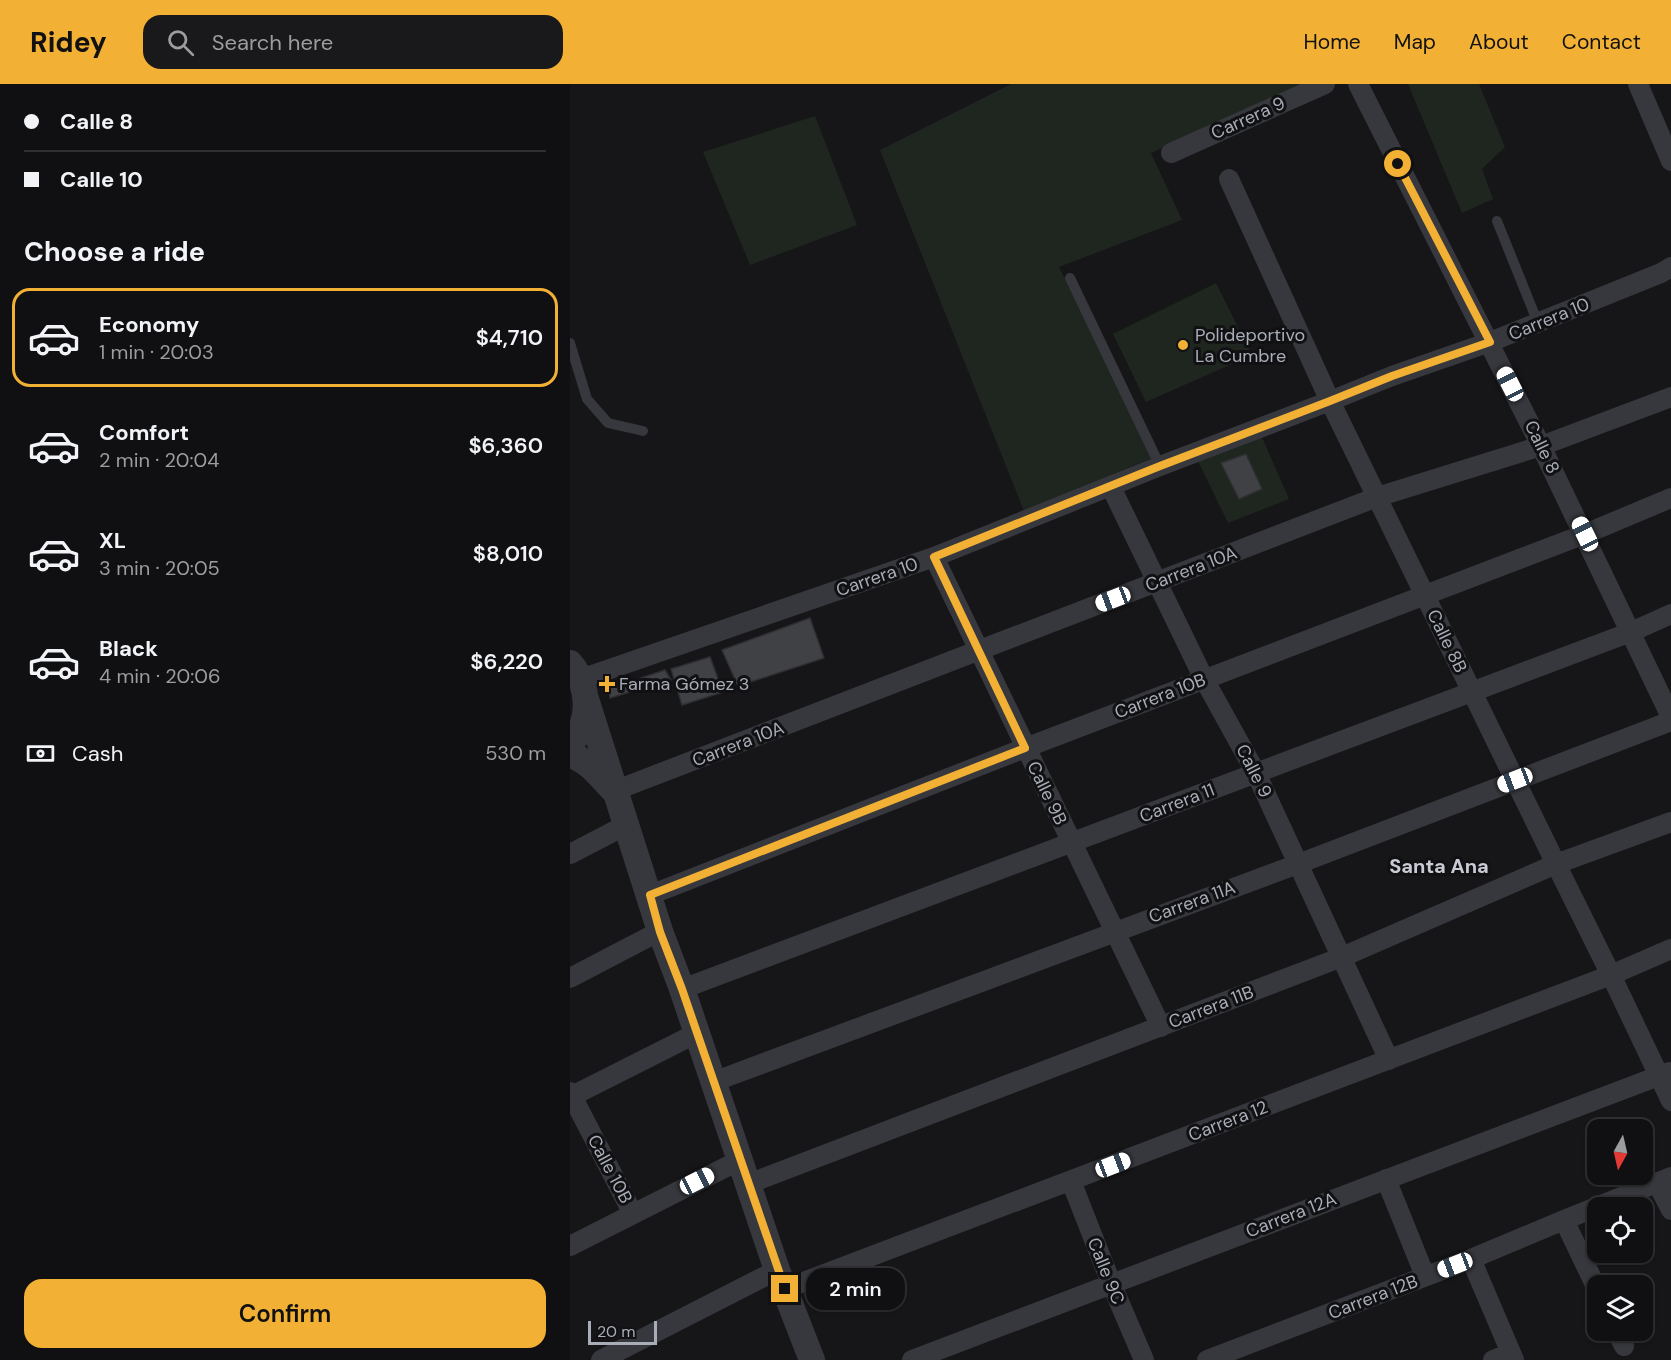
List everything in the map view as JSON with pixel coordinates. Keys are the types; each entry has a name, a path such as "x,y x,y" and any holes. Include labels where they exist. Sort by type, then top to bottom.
{"street":[{"name":"Carrera 9","path":"1171,153 1325,84"},
{"name":"Calle 8","path":"1358,84 1542,446 1671,719"},
{"path":"1638,84 1671,161"},
{"name":"Calle 8B","path":"1229,179 1330,401 1611,975 1665,1074 1671,1101"},
{"name":"Carrera 10","path":"577,672 934,557 1392,376 1490,342 1671,267"},
{"name":"Carrera 10A","path":"614,791 1377,497 1542,446 1671,397"},
{"name":"Calle 9","path":"1111,486 1204,679 1256,773 1389,1060"},
{"name":"Carrera 10B","path":"650,895 1025,748 1585,534 1671,498"},
{"name":"Calle 9B","path":"934,557 1113,932 1161,1027"},
{"name":"Carrera 11","path":"682,989 1631,632 1671,614"},
{"path":"570,744 576,738 585,720 577,672"},
{"path":"577,672 660,932 682,989 781,1279 812,1360"},
{"name":"Carrera 11A","path":"713,1082 1298,864 1671,719"},
{"path":"570,755 576,756 587,765 614,791"},
{"name":"Carrera 11B","path":"748,1185 1342,957 1556,864 1671,822"},
{"path":"570,854 626,825"},
{"path":"570,978 660,932"},
{"name":"Carrera 12","path":"601,1360 781,1279 1071,1181 1671,950"},
{"path":"571,1094 697,1033"},
{"name":"Carrera 12A","path":"912,1360 1665,1074"},
{"name":"Calle 10B","path":"571,1094 633,1214"},
{"path":"570,1246 740,1160"},
{"path":"1386,1179 1425,1276"},
{"path":"1664,1180 1671,1210"},
{"name":"Carrera 12B","path":"1207,1360 1471,1259 1664,1180"},
{"name":"Calle 9C","path":"1071,1181 1144,1360"},
{"path":"1564,1220 1590,1275"},
{"path":"1471,1259 1513,1356 1493,1360"}],"lane":[{"path":"1497,221 1538,323"},
{"path":"1070,278 1160,466"},
{"path":"570,343 587,399 608,423 643,431"}],"shaded area":[{"path":"1011,84 1307,84 1151,153 1182,220 1059,267 1154,457 1024,511 880,150"},
{"path":"1408,84 1479,84 1505,147 1482,169 1493,199 1462,213"},
{"path":"815,116 857,225 750,265 703,152"},
{"name":"Polideportivo La Cumbre","path":"1216,283 1252,355 1146,402 1113,334"},
{"path":"1258,428 1289,499 1228,523 1194,453"}],"building":[{"path":"1246,454 1262,489 1239,499 1221,463"},
{"path":"810,618 824,658 738,686 722,650"},
{"path":"710,657 723,692 682,705 671,669"},
{"path":"665,670 671,680 638,689 635,680"},
{"path":"631,682 633,691 610,698 609,688"}],"place":[{"name":"Polideportivo La Cumbre","path":"1183,345"},
{"name":"Farma Gómez 3","path":"607,684"}],"district":[{"name":"Santa Ana","path":"1439,866"}],"route":[{"path":"785,1289 682,989 660,932 650,895 1025,748 934,557 1392,376 1490,342 1398,164"}]}
